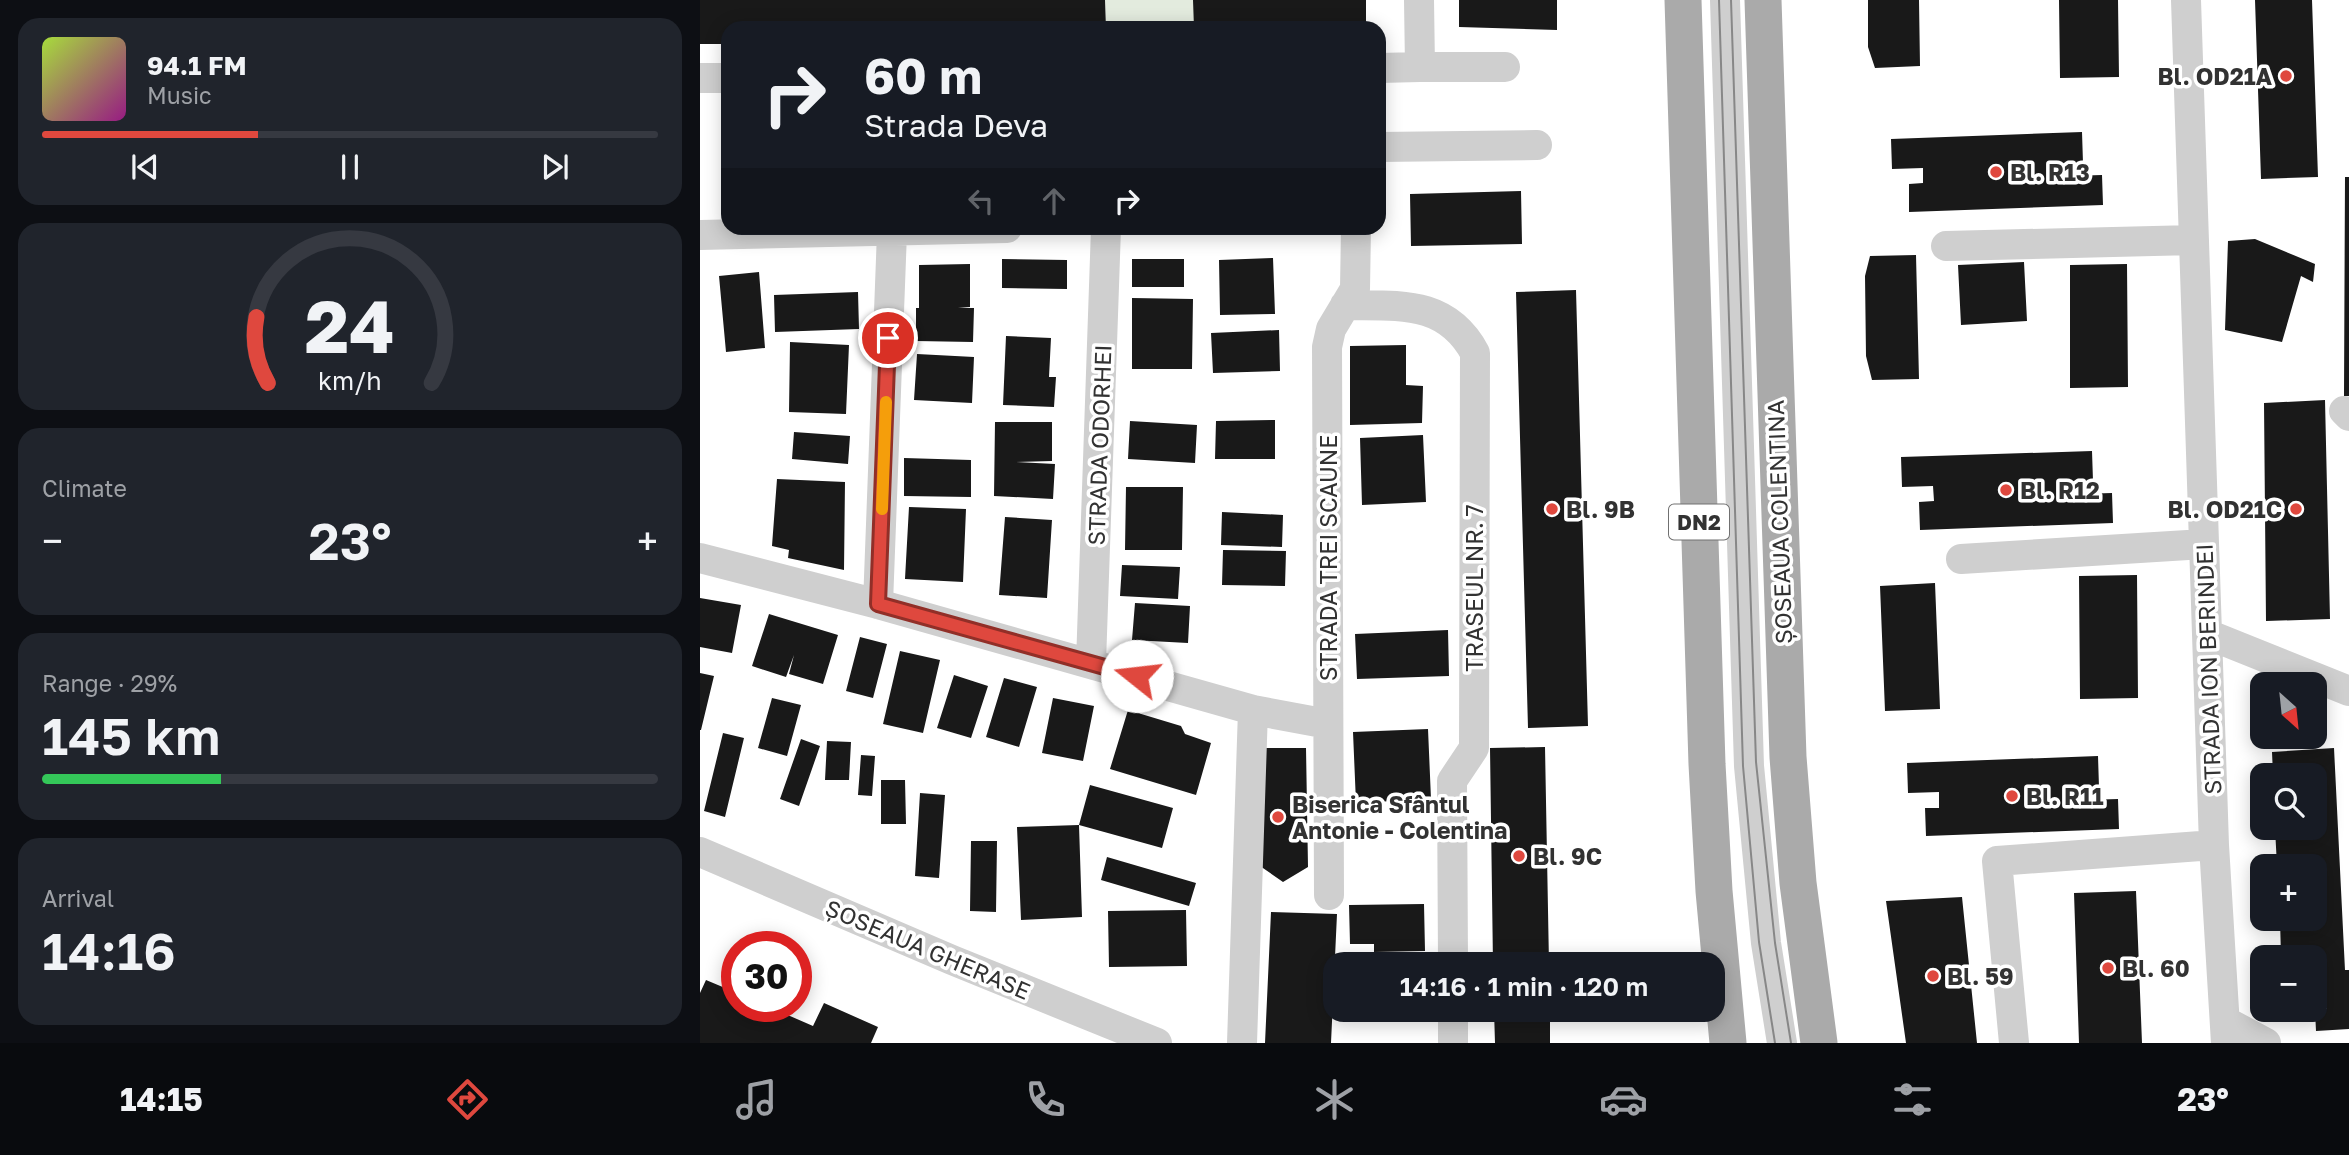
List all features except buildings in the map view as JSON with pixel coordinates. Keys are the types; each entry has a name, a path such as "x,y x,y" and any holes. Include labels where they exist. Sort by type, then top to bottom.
{"main road":[{"name":"DN2","path":"1683,0 1707,764 1716,914 1728,1043"},
{"name":"ȘOSEAUA COLENTINA","path":"1763,0 1788,757 1797,870 1819,1043"}],"street":[{"path":"1419,0 1420,67"},
{"path":"1725,0 1749,766 1766,943 1782,1043"},
{"name":"STRADA ION BERINDEI","path":"2186,0 2214,845 2225,1032"},
{"path":"1386,68 1505,67"},
{"path":"700,78 721,78"},
{"path":"1386,147 1537,145"},
{"path":"700,236 748,235"},
{"path":"878,604 892,235"},
{"name":"STRADA ODORHEI","path":"1091,663 1106,235"},
{"name":"STRADA TREI SCAUNE","path":"1328,895 1327,347 1331,329 1355,289 1356,235"},
{"path":"1947,246 2194,240"},
{"name":"TRASEUL NR. 7","path":"1345,305 1425,309 1466,338 1475,353 1474,748 1452,781 1452,952"},
{"path":"1741,531 1781,573"},
{"path":"1961,559 2204,544"},
{"path":"700,558 878,604 1253,710 1328,724"},
{"path":"2207,634 2349,691"},
{"path":"1242,1043 1253,710"},
{"path":"2014,1043 1997,861 2214,845"},
{"name":"ȘOSEAUA GHERASE","path":"700,852 952,960 1157,1043"},
{"path":"1453,1022 1453,1043"},
{"path":"2225,1032 2266,1043"}],"shaded area":[{"path":"1105,0 1194,0 1194,21 1106,21"}],"tram line":[{"path":"1719,0 1743,766 1759,942 1775,1043"},
{"path":"1731,0 1756,762 1775,943 1791,1043"}],"slow traffic":[{"path":"882,509 886,402"}],"place":[{"name":"Bl. OD21A","path":"2286,76"},
{"name":"Bl. R13","path":"1996,172"},
{"name":"Bl. R12","path":"2006,490"},
{"name":"Bl. 9B","path":"1552,509"},
{"name":"Bl. OD21C","path":"2296,509"},
{"name":"Bl. R11","path":"2012,796"},
{"name":"Biserica Sfântul Antonie - Colentina","path":"1278,817"},
{"name":"Bl. 9C","path":"1519,856"},
{"name":"Bl. 60","path":"2108,968"},
{"name":"Bl. 59","path":"1933,976"}],"route":[{"path":"888,338 878,604 1137,676"}]}
